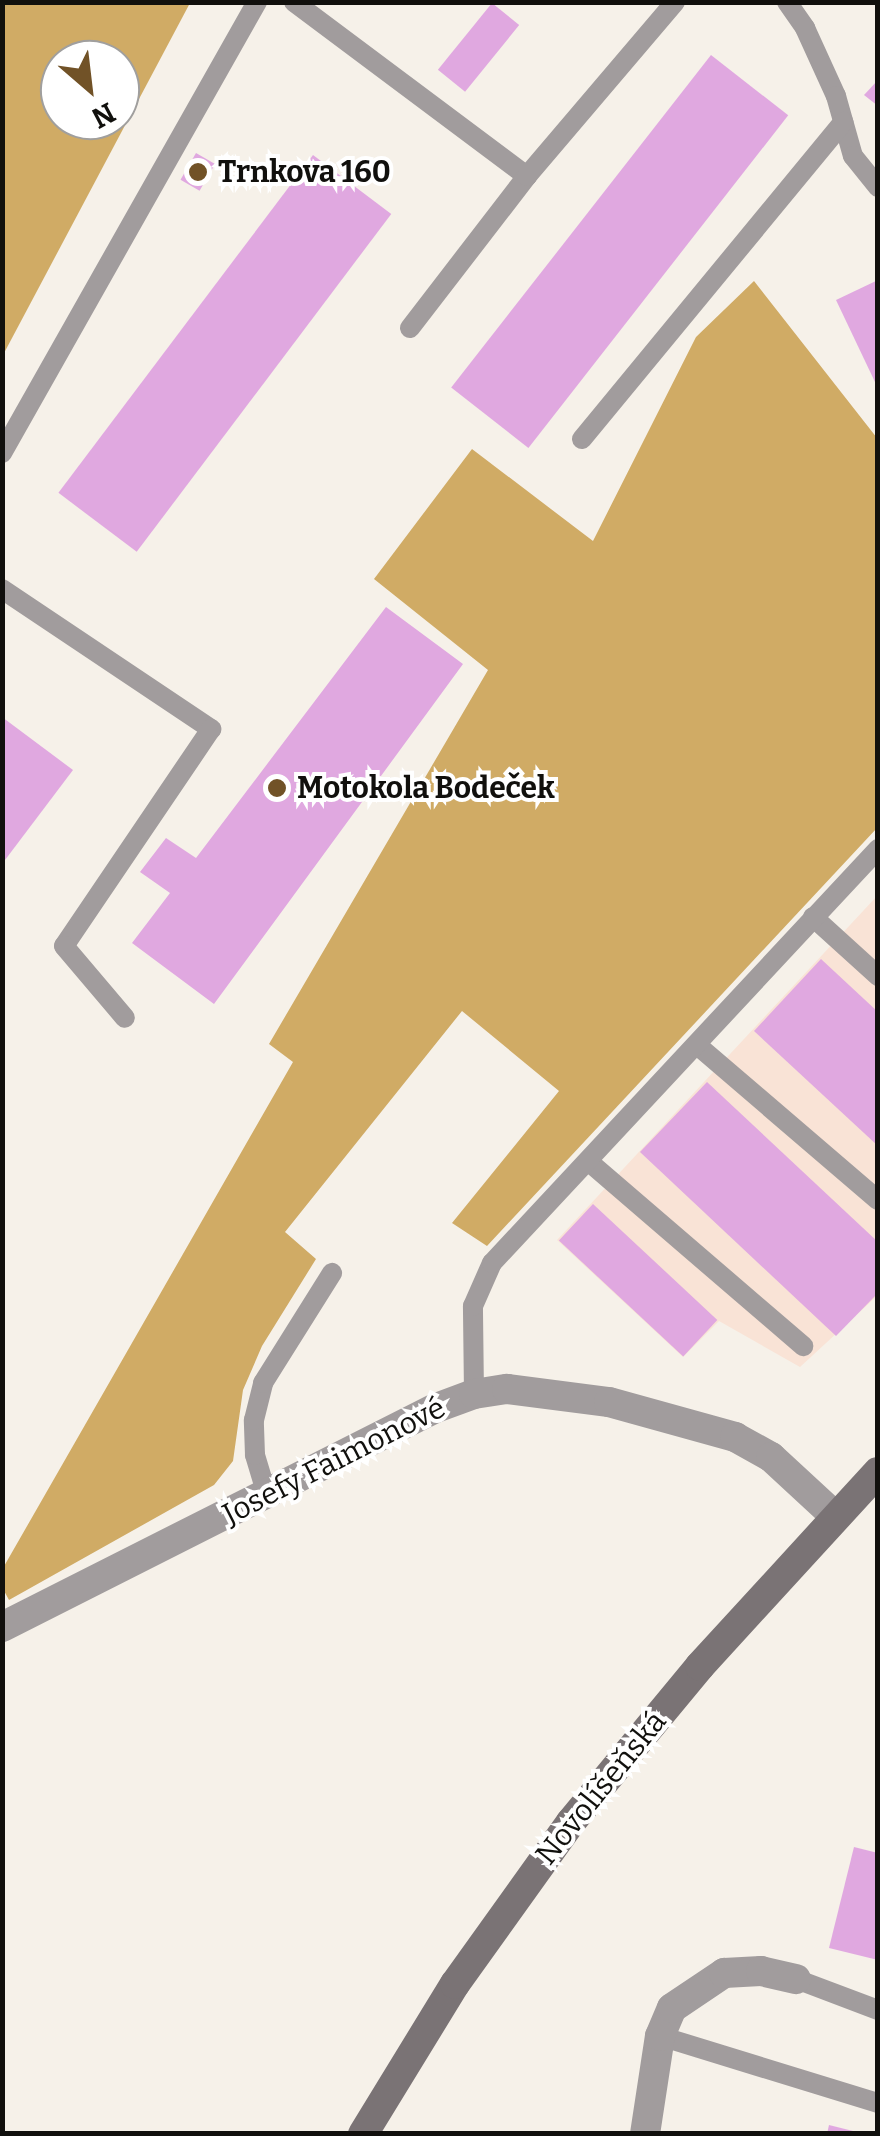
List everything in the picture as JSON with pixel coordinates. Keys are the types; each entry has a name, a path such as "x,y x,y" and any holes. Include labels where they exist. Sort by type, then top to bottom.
{"street":[{"name":"Josefy Faimonové","path":"2,1627 398,1426 474,1394 544,1390 610,1402 735,1437 771,1457 835,1516"},
{"name":"Novolíšeňská","path":"363,2134 510,1902 689,1679 878,1472"},
{"path":"645,2134 660,2036 672,2008 724,1974 761,1971 796,1979"}],"lane":[{"path":"2,453 257,2"},
{"path":"294,2 527,176"},
{"path":"410,328 527,176 676,2"},
{"path":"787,2 805,28 853,156 878,187"},
{"path":"582,439 843,122"},
{"path":"2,589 211,729 64,946 125,1018"},
{"path":"474,1394 473,1306 492,1264 878,849"},
{"path":"813,918 878,976"},
{"path":"697,1045 878,1200"},
{"path":"588,1162 803,1346"},
{"path":"267,1495 255,1455 254,1420 263,1383 332,1273"},
{"path":"796,1979 878,2010"},
{"path":"660,2036 878,2103"}],"shaded area":[{"path":"2,3 190,3 140,97 140,40 40,40 40,140 117,140 3,355"},
{"path":"754,281 877,438 877,828 487,1246 452,1223 559,1091 462,1011 285,1232 316,1259 262,1346 243,1390 233,1461 214,1485 9,1600 3,1589 3,1568 293,1062 269,1044 488,670 374,579 472,449 593,541 696,337"},
{"path":"877,896 877,1296 800,1367 719,1321 683,1357 557,1240"}],"building":[{"path":"492,3 519,25 465,92 438,70"},
{"path":"711,55 788,115 528,448 451,388"},
{"path":"878,80 878,106 864,95"},
{"name":"Trnkova 160","path":"196,153 215,164 200,191 180,180"},
{"path":"313,155 391,214 137,552 58,493"},
{"path":"878,280 878,380 875,382 836,300"},
{"path":"386,607 463,664 214,1004 132,943 170,893 140,872 166,838 196,858"},
{"path":"2,717 73,770 2,864"},
{"path":"821,959 878,1012 878,1146 754,1031"},
{"path":"707,1082 878,1242 878,1293 836,1336 640,1152"},
{"path":"593,1204 717,1320 683,1357 559,1241"},
{"path":"854,1847 878,1853 878,1960 829,1948"},
{"path":"829,2125 857,2132 827,2134"}],"place":[{"name":"Trnkova 160","path":"198,172"},
{"name":"Motokola Bodeček","path":"277,788"}]}
